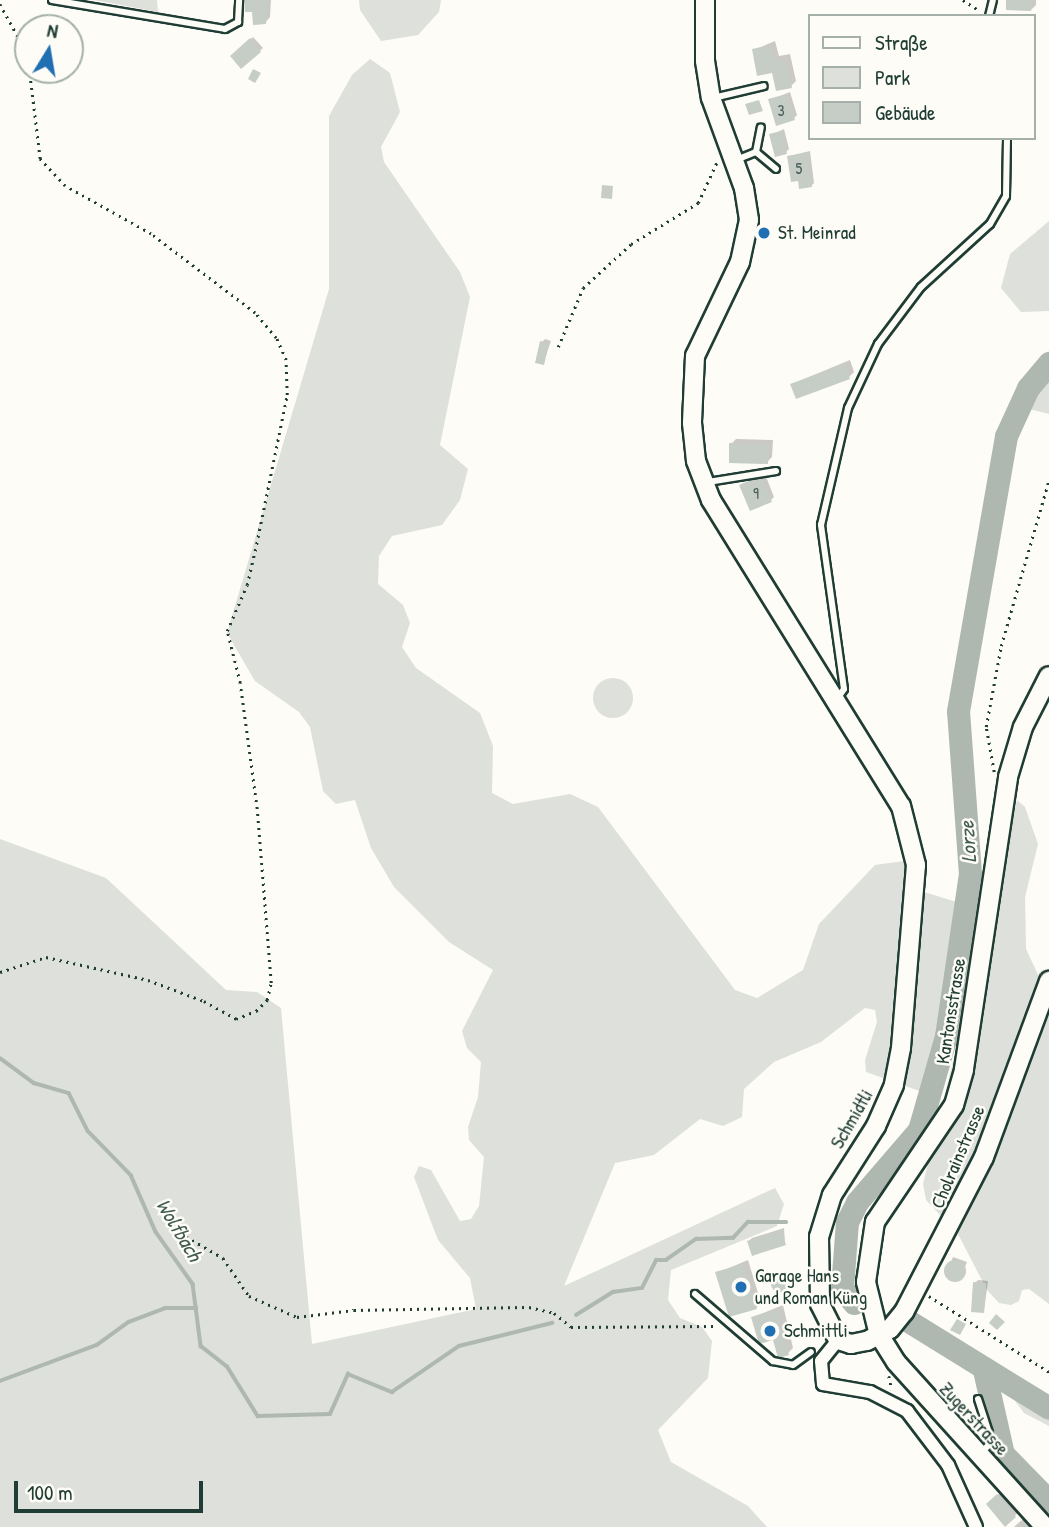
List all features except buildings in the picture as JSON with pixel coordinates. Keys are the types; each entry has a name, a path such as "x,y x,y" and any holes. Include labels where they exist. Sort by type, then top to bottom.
{"street":[{"path":"705,0 705,61 711,99 732,156 749,220 745,248 700,342 692,372 693,436 702,483 837,699"},
{"name":"Kantonsstrasse","path":"879,1335 866,1282 871,1237 875,1222 954,1105 964,1069 1009,777 1023,727 1049,676"},
{"name":"Schmidtli","path":"837,699 901,806 916,865 902,1034 894,1085 876,1126 832,1195 819,1237 820,1304 838,1340"},
{"name":"Cholrainstrasse","path":"879,1335 904,1312 984,1157 1049,981"},
{"path":"879,1335 859,1343 838,1340 821,1361 823,1384 870,1392 898,1406 929,1437 948,1465 976,1527"},
{"name":"Zugerstrasse","path":"879,1335 896,1362 1045,1527"}],"lane":[{"path":"52,0 225,29 238,22 239,0"},
{"path":"711,99 764,86"},
{"path":"756,152 761,127"},
{"path":"837,699 844,690 821,525 848,408 878,344 921,287 990,224 1006,196 1007,140"},
{"path":"732,156 756,152 776,169"},
{"path":"702,483 776,471"},
{"path":"695,1294 773,1361 793,1365 811,1352"},
{"path":"978,1399 989,1433 989,1445 979,1455"}],"path":[{"path":"963,0 986,14"},
{"path":"0,4 14,29"},
{"path":"0,972 46,957 148,980 204,1002 236,1019 256,1011 267,1000 271,983 257,809 240,683 227,631 247,585 255,551 286,395 286,360 276,338 255,313 151,234 65,186 40,159 31,84"},
{"path":"558,347 583,288 631,244 698,203 716,161 732,156"},
{"path":"997,783 987,719 1024,555 1049,480"},
{"path":"168,1226 223,1258 248,1296 284,1313 322,1317 354,1310 529,1307 554,1313 571,1327 723,1326"},
{"path":"917,1288 1049,1372"},
{"path":"896,1362 888,1369 898,1406"}],"green space":[{"path":"94,0 157,0 158,12"},
{"path":"359,0 441,0 439,12 418,35 381,41 360,10"},
{"path":"370,59 390,73 400,112 381,147 384,162 460,272 470,297 440,445 468,469 460,500 442,525 392,536 379,556 378,584 403,605 410,623 402,647 416,668 480,713 493,746 492,793 513,804 570,794 598,807 735,990 757,998 803,970 819,924 875,865 904,861 908,887 963,904 928,1094 866,1072 865,1060 877,1022 875,1010 865,1008 821,1042 774,1062 744,1089 742,1117 723,1126 700,1119 654,1155 615,1163 564,1286 775,1188 784,1204 777,1226 671,1270 668,1300 680,1318 702,1327 712,1341 708,1378 658,1430 671,1462 748,1506 767,1527 0,1527 0,839 106,878 226,990 257,992 281,1008 312,1344 476,1309 470,1278 438,1240 414,1177 419,1166 431,1170 460,1221 471,1219 479,1206 484,1157 469,1140 468,1127 478,1097 481,1062 467,1048 462,1031 493,970 449,942 394,887 371,848 355,800 336,804 323,791 310,727 299,712 255,681 227,633 329,289 329,116 352,75"},
{"path":"1049,221 1049,311 1021,312 1001,288 1010,254"},
{"path":"1049,352 1049,414 1029,409 1044,383"},
{"path":"613,678 621,679 627,684 632,690 632,706 627,712 621,717 613,718 605,717 599,712 594,706 593,698 594,690 599,684 605,679"},
{"path":"1017,800 1025,807 1038,844 1025,897 1026,949 1049,998 1049,1304 1029,1289 1022,1290 1019,1301 1011,1305 999,1303 987,1290 958,1234 926,1200 923,1184"},
{"path":"988,1364 1049,1395 1049,1426 1024,1413"}],"waterway":[{"name":"Lorze","path":"854,1303 842,1288 847,1222 857,1202 919,1130 946,1036 970,874 958,711 1006,436 1028,388 1049,363"},
{"name":"Wolfbach","path":"0,1058 34,1083 69,1093 88,1131 131,1175 156,1232 193,1284 201,1346 227,1366 258,1416 330,1414 348,1374 392,1392 459,1346 552,1323"},
{"name":"Wolfbach","path":"576,1315 613,1292 642,1288 656,1260 666,1260 696,1239 733,1238 748,1222 786,1222"},
{"path":"0,1381 97,1345 129,1322 165,1308 196,1308"},
{"name":"Lorze","path":"910,1322 1049,1408"},
{"path":"984,1370 1003,1454 1049,1501"}],"place":[{"name":"St. Meinrad","path":"764,233"},
{"name":"Garage Hans und Roman Küng","path":"741,1287"},
{"name":"Schmittli","path":"770,1331"}]}
